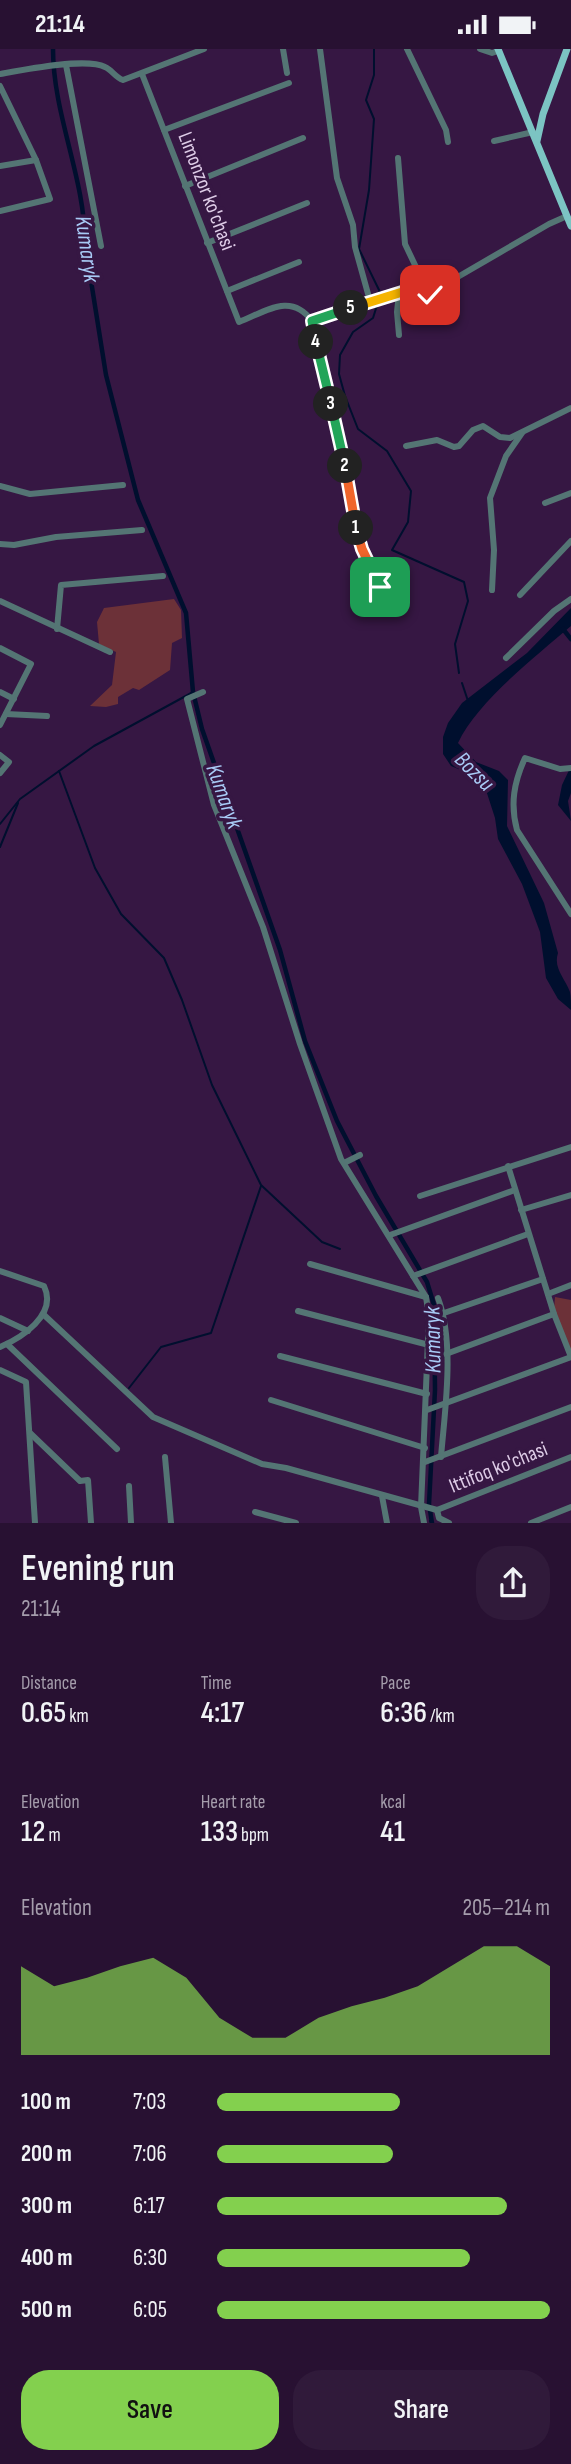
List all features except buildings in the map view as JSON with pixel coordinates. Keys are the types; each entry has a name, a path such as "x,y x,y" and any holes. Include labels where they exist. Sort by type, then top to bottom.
{"main road":[{"path":"537,142 543,114 567,49"},
{"path":"498,50 571,226"},
{"path":"528,120 543,114"}],"street":[{"path":"0,74 57,64 103,66 122,80 204,49"},
{"path":"283,49 287,73"},
{"path":"320,49 337,178 353,225 355,247 371,300"},
{"path":"408,49 435,105 448,142"},
{"path":"480,49 492,53 498,50"},
{"path":"66,65 101,246"},
{"name":"Limonzor ko'chasi","path":"142,74 239,322 293,305 303,309 312,321"},
{"path":"164,130 289,83"},
{"path":"0,86 36,160 50,199 0,211"},
{"path":"494,141 533,132"},
{"path":"186,186 303,138"},
{"path":"398,158 405,244 428,286 429,317"},
{"path":"0,166 36,160"},
{"path":"207,243 307,203"},
{"path":"380,587 358,536 312,321 371,300 456,278 567,216"},
{"path":"227,291 299,262"},
{"path":"395,294 399,335"},
{"path":"406,446 437,440 454,447 459,446 473,430 483,426 505,439 570,411"},
{"path":"492,590 494,550 489,498 506,456 523,431"},
{"path":"0,486 30,494 123,485"},
{"path":"545,503 571,493"},
{"path":"0,544 14,545 56,537 142,530"},
{"path":"520,595 571,541"},
{"path":"57,629 61,585 163,576"},
{"path":"506,658 554,611 571,599"},
{"path":"0,601 110,652"},
{"path":"0,648 31,664 2,719"},
{"path":"0,692 14,699"},
{"path":"203,692 187,699 214,805 263,927 300,1044 346,1162 417,1274 426,1297 429,1345 425,1462 429,1508 424,1523"},
{"path":"2,719 47,716"},
{"path":"0,755 9,762 0,773"},
{"path":"568,768 561,769 525,758 517,774 513,814 517,830 571,914"},
{"path":"420,1196 571,1147"},
{"path":"346,1162 360,1155"},
{"path":"427,1411 571,1357 554,1314 508,1166"},
{"path":"391,1235 515,1190"},
{"path":"521,1210 571,1195"},
{"path":"417,1274 528,1234"},
{"path":"310,1264 426,1297"},
{"path":"0,1271 44,1286 46,1292 43,1314 28,1331 0,1347"},
{"path":"444,1313 543,1279"},
{"path":"548,1294 571,1285"},
{"path":"439,1298 444,1313 446,1354 439,1457"},
{"path":"298,1311 429,1345"},
{"path":"43,1314 153,1417 262,1464 286,1468 429,1508 449,1523"},
{"path":"446,1354 554,1314"},
{"path":"0,1318 28,1331"},
{"path":"8,1344 117,1449"},
{"path":"280,1356 427,1394"},
{"path":"0,1370 26,1382 34,1523"},
{"path":"271,1400 425,1448"},
{"path":"425,1462 571,1407"},
{"path":"30,1433 80,1481 88,1480 91,1523"},
{"path":"165,1457 171,1523"},
{"name":"Ittifoq ko'chasi","path":"429,1508 571,1457"},
{"path":"129,1486 131,1523"},
{"path":"382,1496 387,1523"},
{"path":"531,1523 571,1507"},
{"path":"255,1512 296,1523"}],"shaded area":[{"path":"174,599 181,610 182,638 172,643 170,670 139,690 133,688 118,697 118,704 106,707 90,706 112,685 116,652 99,644 97,622 104,608"},
{"path":"555,1297 571,1300 571,1351 554,1310"}],"water":[{"name":"Bozsu","path":"571,608 571,626 493,696 467,727 458,743 476,762 499,771 508,780 507,826 544,903 558,953 558,968 570,992 571,1010 558,999 546,978 540,932 522,884 498,839 495,818 484,784 451,766 443,754 443,737 448,723 462,703 527,653"},
{"path":"571,766 571,793 568,801 571,821 558,805 562,785"}],"waterway":[{"name":"Kumaryk","path":"53,49 58,98 84,219 85,243 106,375 138,500 186,613 193,692 202,729 280,950 305,1041 337,1121 376,1196 427,1282 434,1305 435,1390 429,1504 432,1523"},
{"path":"374,49 374,75 366,100 374,119 369,190 359,249 381,294"},
{"path":"379,299 373,318 353,332 340,355 339,374 358,429 387,451 411,491 408,522 392,550 464,582 468,601 455,644 459,673"},
{"path":"563,629 571,639"},
{"path":"462,683 468,701"},
{"path":"0,824 20,799 94,746 193,692"},
{"path":"59,771 95,868 121,914 164,958 212,1085 261,1185 322,1242 340,1249"},
{"path":"0,847 18,803"},
{"path":"129,1388 161,1347 211,1333 261,1186"}],"route":[{"path":"380,587 358,536 312,321 415,288 430,285 430,295"}]}
